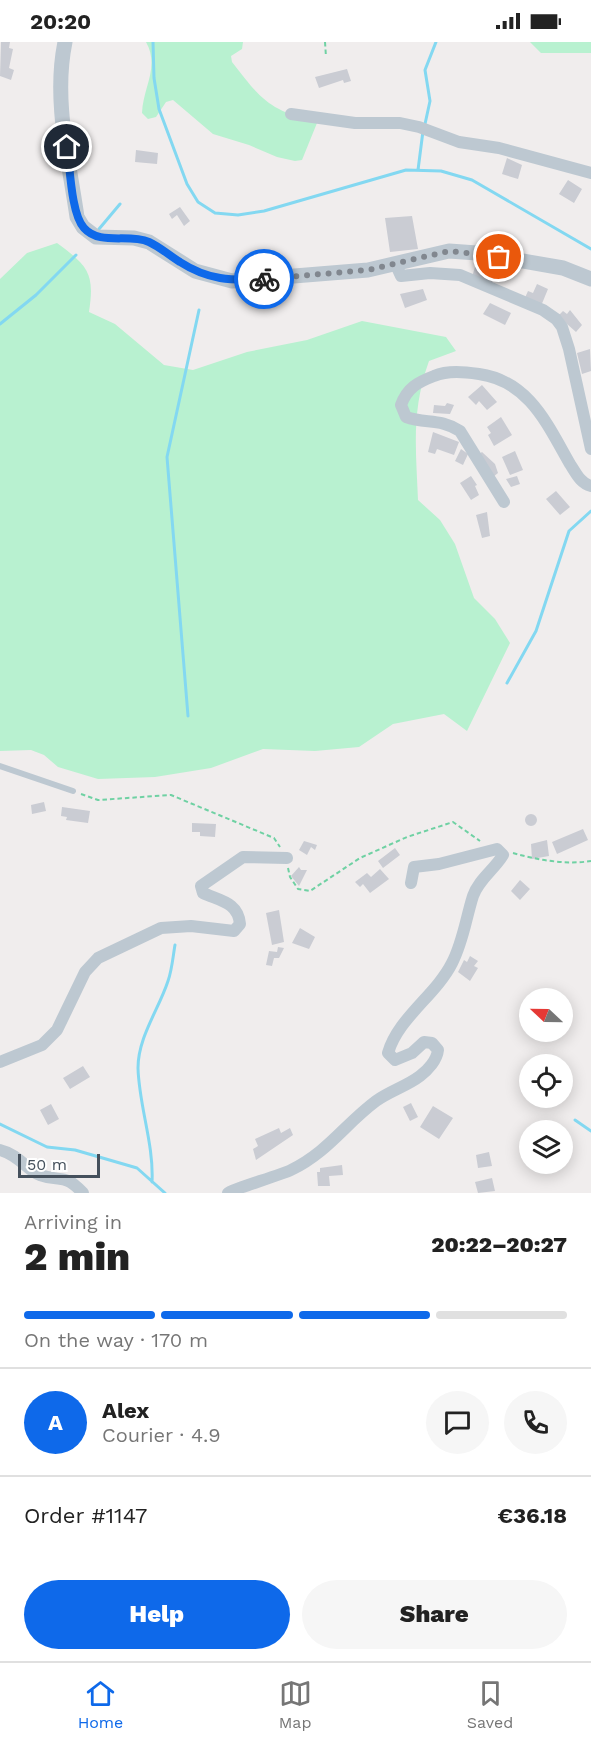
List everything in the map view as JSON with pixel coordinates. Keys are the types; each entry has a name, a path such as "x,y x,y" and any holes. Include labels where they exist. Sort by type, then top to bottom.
{"street":[{"path":"65,42 61,65 61,100 77,217 96,237 134,238 149,242 195,271 211,278 232,281 368,270 449,251 477,253 563,268 591,279"},
{"path":"291,114 355,123 409,125 459,142 499,148 591,173"},
{"path":"395,263 401,276 430,273 460,275 543,310 556,319 562,327 569,349 591,449"},
{"path":"504,502 460,431 450,424 406,417 401,405 406,392 414,385 437,374 464,372 504,379 524,393 548,427 579,479 591,486"},
{"path":"228,1193 233,1189 262,1182 318,1156 354,1119 378,1100 421,1075 437,1058 438,1050 432,1043 424,1041 412,1053 395,1060 388,1053 391,1041 452,963 473,896 481,881 496,867 503,855 497,849 439,864 414,867 411,883"},
{"path":"0,1062 42,1045 57,1030 85,972 98,958 128,946 161,927 191,926 234,930 240,924 239,914 224,899 203,893 201,886 243,857 287,858"},
{"path":"0,1150 25,1162 38,1175 63,1177 83,1193"}],"lane":[{"path":"0,766 73,791"}],"path":[{"path":"325,42 326,57"},
{"path":"73,791 98,800 171,795 274,838 287,858 290,877 298,889 310,891 360,858 407,837 453,822 483,843"},
{"path":"512,853 531,859 591,861"}],"green space":[{"path":"146,42 243,42 242,49 231,56 232,62 259,95 277,108 317,123 302,160 295,161 277,157 249,145 213,134 173,100 166,102 156,117 148,119 142,113 151,69 150,51"},
{"path":"530,42 591,42 591,53 541,53"},
{"path":"57,243 76,258 87,272 91,288 89,312 115,324 164,365 193,370 247,352 307,340 362,321 446,337 456,351 429,361 419,397 416,430 418,500 440,520 455,544 474,598 495,619 510,643 467,731 444,714 393,724 359,747 315,751 263,749 211,768 155,777 98,779 58,767 44,755 31,750 0,751 0,279 27,253"}],"building":[{"path":"1,42 10,42 9,48 13,49 9,68 14,70 11,80 0,76"},
{"path":"347,69 351,81 344,83 343,80 319,88 315,77"},
{"path":"136,150 158,153 157,164 135,162"},
{"path":"507,158 522,165 518,179 502,174"},
{"path":"568,180 582,189 574,203 559,194"},
{"path":"180,207 190,221 184,226 177,215 172,219 169,214"},
{"path":"412,216 418,249 390,252 385,218"},
{"path":"475,267 495,272 492,282 472,277"},
{"path":"537,284 548,289 541,306 524,300 528,291 533,293"},
{"path":"423,289 427,300 405,308 400,294"},
{"path":"490,303 511,313 505,325 483,314"},
{"path":"570,310 582,325 576,332 558,316 563,311 567,314"},
{"path":"590,349 591,371 582,374 577,353"},
{"path":"482,385 497,402 487,410 479,401 476,405 468,397"},
{"path":"447,403 454,405 450,414 433,413 434,405 445,406"},
{"path":"501,417 512,435 494,446 488,435 491,433 487,427"},
{"path":"433,432 459,442 454,455 437,449 435,454 428,452"},
{"path":"461,449 468,454 463,465 455,461"},
{"path":"515,451 523,470 510,475 502,457"},
{"path":"482,452 495,464 498,473 493,477 478,455"},
{"path":"471,476 477,485 475,486 479,495 471,500 460,483"},
{"path":"517,476 520,484 511,487 506,479"},
{"path":"556,491 570,507 560,515 546,499"},
{"path":"487,512 490,536 482,538 476,515"},
{"path":"44,802 46,811 32,814 31,805"},
{"path":"62,807 90,811 88,823 66,820 67,817 61,816"},
{"path":"533,814 537,820 533,826 529,826 525,818"},
{"path":"192,823 216,824 215,837 200,836 200,832 192,832"},
{"path":"583,829 588,840 557,854 552,842"},
{"path":"547,840 549,856 532,859 531,844"},
{"path":"304,841 317,845 315,850 311,847 307,855 299,850"},
{"path":"395,848 400,855 383,868 378,861"},
{"path":"299,867 301,870 307,870 299,886 291,876"},
{"path":"380,869 389,879 370,893 363,884 360,887 355,882 367,873 371,877"},
{"path":"520,880 530,889 520,900 511,891"},
{"path":"279,910 284,942 272,945 266,913"},
{"path":"300,928 315,937 309,949 292,943"},
{"path":"278,947 284,948 279,958 274,958 272,966 266,965 269,951 277,952"},
{"path":"470,956 478,961 474,966 478,968 470,981 458,972 464,960 467,962"},
{"path":"83,1066 90,1077 70,1089 63,1078"},
{"path":"411,1103 418,1117 410,1121 403,1107"},
{"path":"51,1104 59,1119 48,1125 40,1110"},
{"path":"433,1106 453,1118 439,1139 420,1127"},
{"path":"279,1128 281,1133 290,1128 293,1135 256,1160 253,1149 258,1146 255,1139"},
{"path":"489,1152 492,1166 478,1168 476,1155"},
{"path":"342,1165 343,1175 329,1176 330,1186 318,1186 317,1172 320,1172 320,1168"},
{"path":"492,1178 495,1191 478,1193 475,1182"}],"waterway":[{"path":"153,42 154,78 159,109 187,184 198,202 215,213 238,215 264,211 406,170 441,171 472,180 591,249"},
{"path":"425,124 430,101 425,70 436,42"},
{"path":"418,170 423,131"},
{"path":"99,229 120,204"},
{"path":"0,324 36,295 76,255"},
{"path":"188,716 167,457 199,310"},
{"path":"507,683 536,631 569,531 591,511"},
{"path":"152,1182 151,1154 139,1082 139,1057 145,1034 168,981 175,945"},
{"path":"575,1120 591,1131"},
{"path":"0,1124 47,1147 75,1150 137,1168 165,1193"}],"way so far":[{"path":"264,279 368,270 449,251 499,257"}],"route":[{"path":"67,147 77,217 83,227 96,237 134,238 149,242 195,271 211,278 232,281 264,279"}]}
